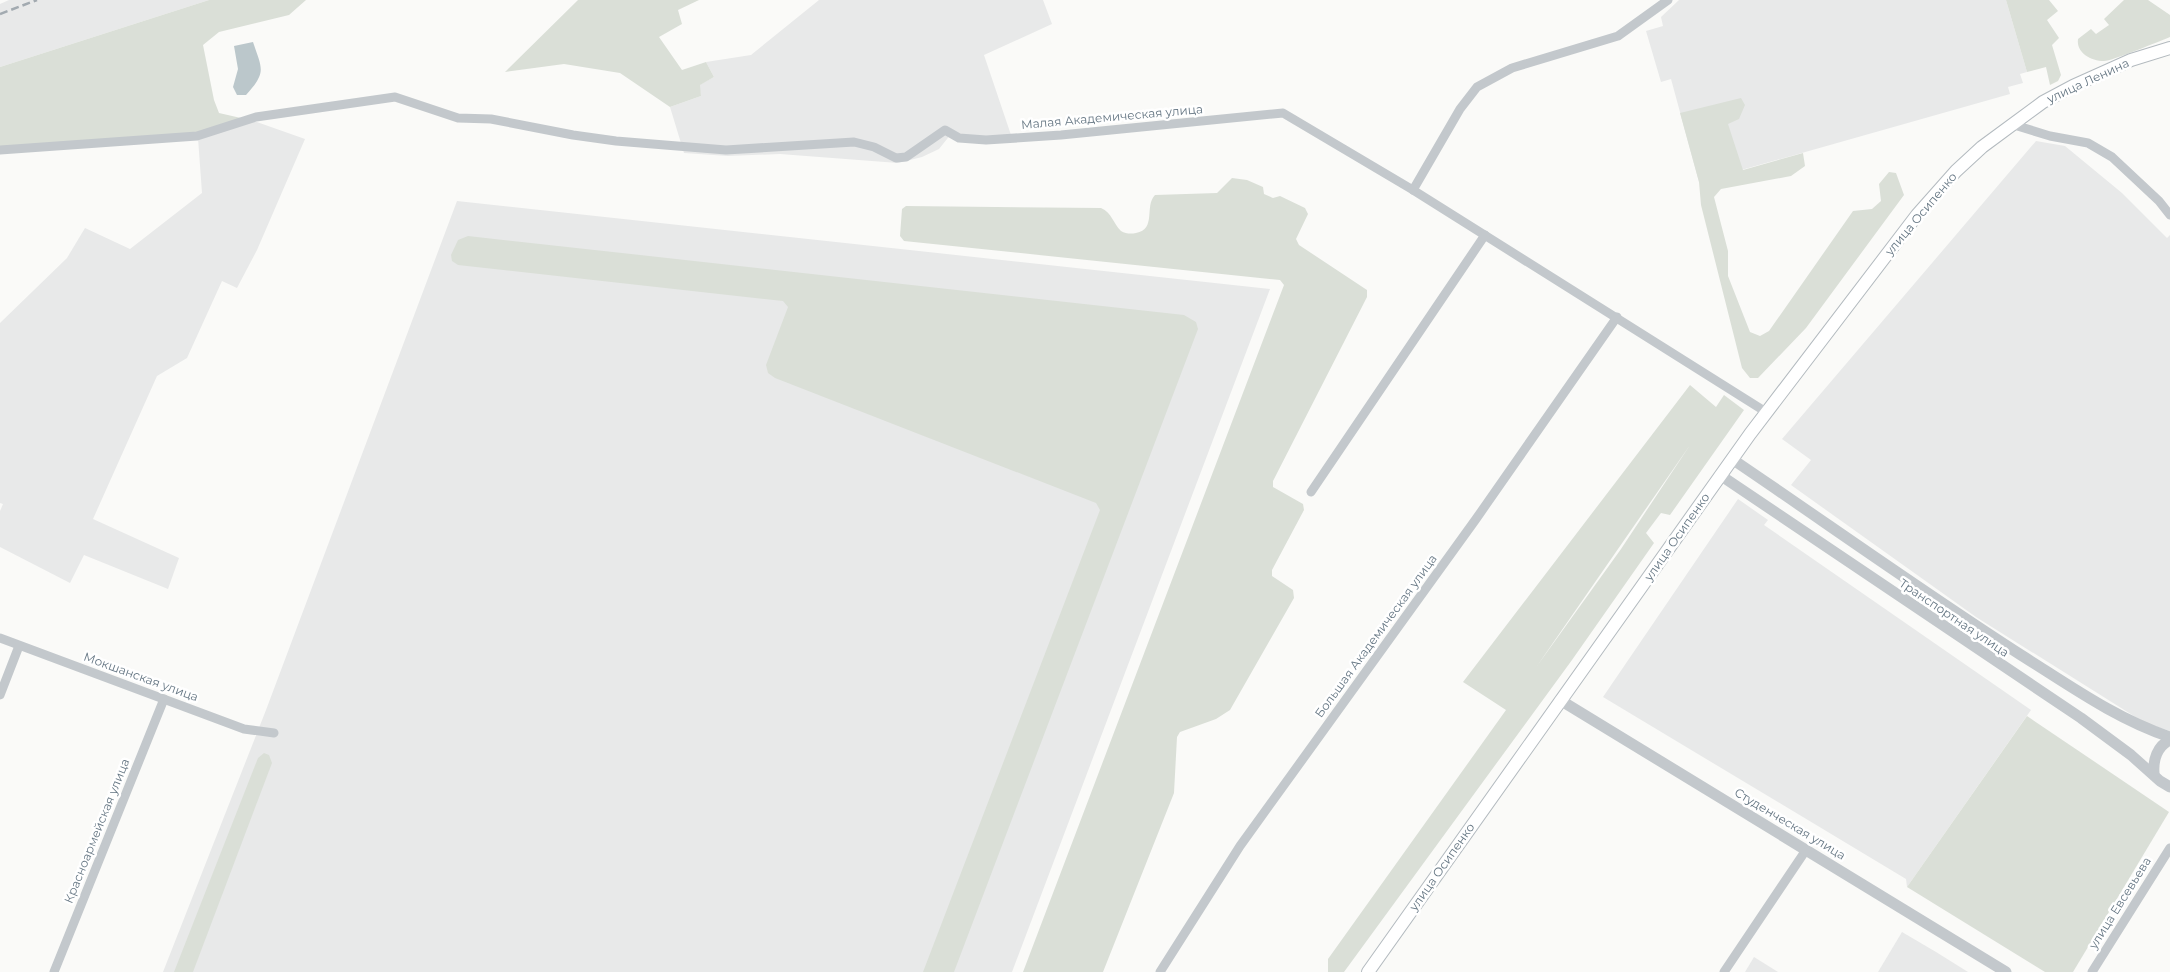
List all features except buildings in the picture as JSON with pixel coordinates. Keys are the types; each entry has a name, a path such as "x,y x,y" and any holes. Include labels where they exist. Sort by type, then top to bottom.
{"main road":[{"name":"улица Ленина","path":"2012,124 2043,102 2074,86 2131,60 2170,48"},
{"name":"улица Осипенко","path":"1368,972 1766,412 1917,215 1956,171 1982,147 2012,124"}],"street":[{"path":"1668,0 1618,36 1512,68 1477,87 1460,110 1413,190 1766,412"},
{"name":"Малая Академическая улица","path":"0,150 197,136 256,117 395,97 458,118 491,119 573,135 616,141 726,150 854,142 874,147 896,158 906,157 945,130 959,138 986,140 1061,135 1282,113 1413,190"},
{"path":"2012,124 2050,136 2088,142 2112,157 2159,201 2170,215"},
{"path":"1311,492 1485,235"},
{"name":"Большая Академическая улица","path":"1160,972 1240,846 1476,519 1617,317"},
{"name":"Транспортная улица","path":"1732,458 1983,631 2130,722 2170,738"},
{"name":"Транспортная улица","path":"1720,475 2081,718 2170,787"},
{"name":"Мокшанская улица","path":"0,638 244,729 274,734"},
{"path":"0,695 19,646"},
{"name":"Красноармейская улица","path":"54,972 164,699"},
{"name":"Студенческая улица","path":"1560,700 2006,972"},
{"path":"2154,773 2156,754 2161,746 2170,738"},
{"name":"улица Евсевьева","path":"2092,972 2170,848"},
{"path":"1724,972 1806,850"}],"shaded area":[{"path":"9,0 209,0 0,67 0,4"},
{"path":"209,0 306,0 289,15 219,32 203,45 214,100 219,113 254,121 198,138 0,152 0,67"},
{"path":"578,0 699,0 678,10 682,24 659,37 682,70 706,62 714,77 700,85 701,96 670,107 620,73 564,64 505,72"},
{"path":"819,0 1043,0 1052,24 984,55 1012,138 951,134 939,149 922,157 898,163 780,154 728,156 684,153 670,107 701,96 699,85 714,77 706,62 751,55"},
{"path":"1679,0 2006,0 2027,72 2020,74 2023,83 2008,87 2010,94 1699,182 1671,79 1661,82 1646,31 1663,26 1661,17"},
{"path":"2006,0 2049,0 2058,11 2047,20 2059,38 2052,45 2061,75 2058,81 2050,85 2046,67 2027,72"},
{"path":"2124,0 2148,0 2170,15 2170,37 2109,60 2099,61 2085,55 2079,48 2078,39 2091,29 2096,34 2109,25 2104,19"},
{"path":"253,42 260,65 260,75 246,95 237,95 233,87 238,69 234,46"},
{"path":"1741,98 1745,105 1739,119 1728,124 1743,170 1803,153 1805,166 1791,176 1721,189 1714,197 1728,251 1728,276 1750,332 1760,336 1769,331 1853,211 1872,209 1881,201 1879,184 1889,172 1896,173 1904,195 1806,328 1758,378 1750,378 1742,368 1701,205 1699,182 1680,113"},
{"path":"254,121 305,139 257,250 237,288 222,281 187,358 157,376 93,519 179,558 168,589 84,555 70,583 0,547 0,511 3,504 0,503 0,323 67,258 85,228 130,249 202,193 198,138"},
{"path":"2036,141 2065,146 2122,193 2167,238 2170,235 2170,731 2145,723 1976,617 1791,485 1811,460 1782,439"},
{"path":"1232,178 1247,180 1263,187 1264,194 1273,198 1280,196 1305,208 1308,214 1296,239 1299,245 1367,290 1367,297 1273,481 1273,487 1303,504 1304,510 1272,570 1272,576 1293,590 1294,598 1230,710 1216,719 1180,732 1177,737 1174,793 1103,972 1023,972 1284,285 1280,280 904,241 900,236 902,209 906,206 1101,208 1110,215 1121,231 1132,234 1142,231 1146,227 1150,205 1155,195 1217,193"},
{"path":"457,201 1270,289 1012,972 163,972 266,710"},
{"path":"468,236 1184,315 1196,322 1198,329 954,972 923,972 1100,510 1096,503 775,378 768,373 766,365 788,307 783,301 458,265 452,261 451,255 458,240"},
{"path":"1690,385 1716,407 1724,395 1744,410 1670,515 1661,513 1646,533 1654,543 1572,660 1344,972 1328,972 1328,959 1506,710 1463,682","holes":["1690,445 1621,549 1537,666"]},
{"path":"1738,499 1768,520 1764,525 2031,710 1907,887 1906,879 1603,697"},
{"path":"2027,716 2169,812 2073,972 2045,972 1907,887"},
{"path":"264,753 269,755 272,763 193,972 174,972 258,758"},
{"path":"1902,932 1936,952 1968,972 1878,972"},
{"path":"1754,957 1778,972 1745,972"}],"railway":[{"path":"0,14 37,0"}]}
